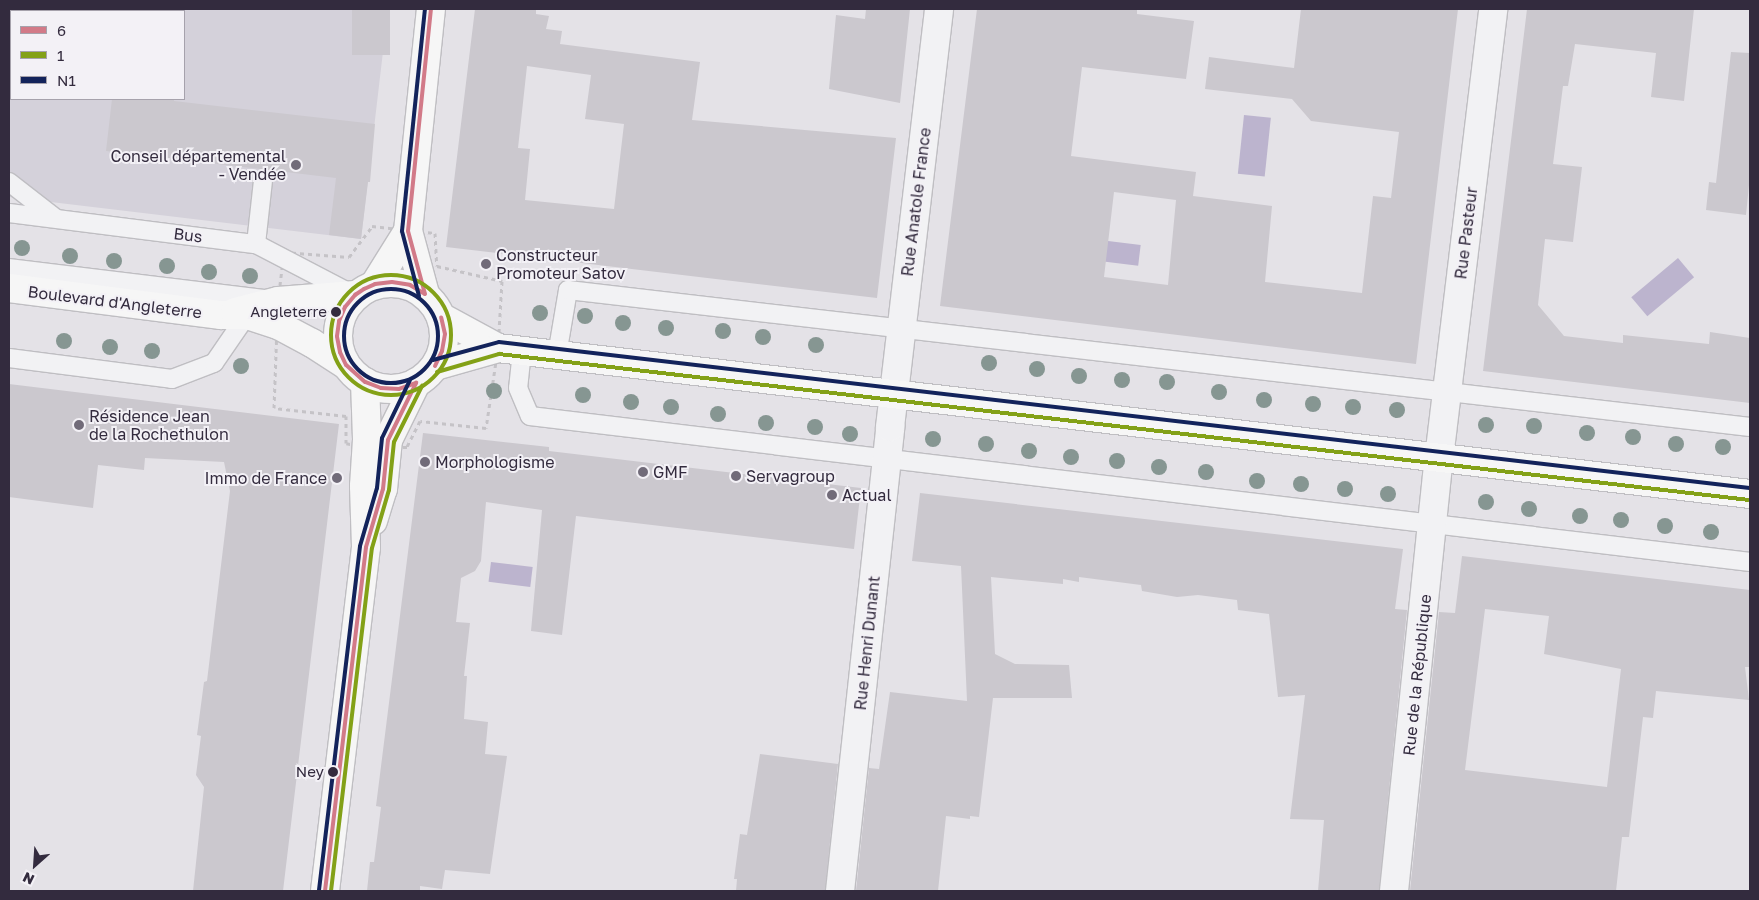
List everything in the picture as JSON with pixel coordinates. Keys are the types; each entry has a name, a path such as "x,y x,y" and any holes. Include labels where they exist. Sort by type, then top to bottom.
{"main road":[{"path":"325,891 366,547 382,489 388,440 442,350 445,334 441,317 425,294 408,231 431,9"},
{"path":"408,231 365,290 345,307 338,329 340,352 356,374 381,388 399,388 426,374 510,350"},
{"path":"365,290 392,282 410,286 425,294"},
{"name":"Boulevard d'Angleterre","path":"9,288 234,315 278,325 312,343 356,374"},
{"name":"Boulevard d'Angleterre","path":"234,315 278,301 365,290"},
{"path":"441,317 510,350 1750,494"},
{"path":"356,374 367,439 364,486 366,547"}],"street":[{"name":"Rue Anatole France","path":"894,395 939,9"},
{"name":"Rue Pasteur","path":"1439,458 1493,9"},
{"name":"Rue Henri Dunant","path":"840,891 894,395"},
{"name":"Rue de la République","path":"1394,891 1439,458"}],"lane":[{"path":"256,244 263,181"},
{"path":"9,182 56,218"},
{"name":"Bus","path":"9,212 256,244 365,290"},
{"path":"9,268 278,301"},
{"path":"557,355 568,290 1750,427"},
{"path":"9,358 172,380 214,364 234,315"},
{"path":"510,350 518,388 530,416 1750,562"}],"shaded area":[{"path":"9,9 388,9 361,239 9,197"},
{"path":"1244,115 1271,118 1265,176 1238,174"},
{"path":"1100,240 1141,245 1138,266 1097,261"},
{"path":"1678,258 1694,277 1647,316 1631,297"},
{"path":"491,562 533,567 530,587 489,582"}],"building":[{"path":"352,9 390,9 390,55 352,55"},
{"path":"475,9 536,9 536,14 549,16 546,29 562,31 560,44 700,62 692,120 896,138 877,298 446,247","holes":["527,66 591,75 585,119 624,124 614,209 525,200 530,149 518,148"]},
{"path":"866,9 910,9 900,103 829,89 836,15 865,19"},
{"path":"977,9 1137,9 1137,14 1194,21 1186,79 1082,67 1071,156 1196,172 1193,196 1272,206 1265,282 1362,293 1373,196 1391,198 1399,132 1311,121 1292,99 1205,89 1209,57 1294,68 1301,9 1458,9 1416,364 940,306","holes":["1114,192 1176,200 1168,285 1104,277"]},
{"path":"1527,9 1694,9 1684,101 1651,97 1656,53 1575,44 1568,86 1563,86 1553,164 1582,167 1573,242 1545,239 1538,305 1564,336 1623,343 1623,335 1709,344 1710,332 1750,338 1750,403 1483,371"},
{"path":"1731,52 1750,53 1750,175 1746,215 1706,210 1709,182 1716,183"},
{"name":"Conseil départemental - Vendée","path":"112,100 174,100 375,124 370,182 368,182 361,239 329,235 336,178 106,151"},
{"path":"9,384 339,424 283,891 193,891 204,787 196,775 201,736 197,735 204,682 207,681 230,491 224,462 145,458 144,470 98,465 93,508 9,497"},
{"path":"423,433 549,447 549,451 861,488 854,549 576,516 562,635 531,631 542,510 486,502 481,561 475,571 461,578 456,622 470,623 464,676 467,676 464,719 488,722 485,754 507,756 490,874 445,870 442,889 420,886 420,891 367,891 370,862 374,862 381,807 376,806"},
{"path":"920,493 1403,549 1395,609 1407,610 1379,891 1318,891 1324,820 1290,819 1305,695 1278,697 1269,614 1238,610 1237,600 1198,595 1177,597 1142,591 1141,585 1079,577 1079,582 1063,579 1063,584 991,577 995,654 1015,664 1069,665 1072,698 993,698 979,817 970,816 970,819 946,816 938,891 856,891 869,768 879,769 890,692 967,701 961,566 912,561"},
{"path":"1462,556 1750,590 1750,667 1745,667 1749,700 1656,691 1653,718 1643,717 1629,837 1622,837 1616,891 1410,891 1439,612 1455,613","holes":["1485,609 1549,616 1544,654 1621,669 1607,787 1465,770"]},
{"path":"760,754 838,764 825,891 736,891 737,879 734,879 740,834 747,835"}],"transit line":[{"name":"N1","path":"419,296 402,231 425,9"},
{"name":"6","path":"425,294 408,231 431,9"},
{"name":"1","path":"391,275 414,280 424,285 433,293 441,302 446,312 451,335 446,358 441,368 433,377 424,385 414,390 391,395 368,390 358,385 349,377 341,368 336,358 331,335 336,312 341,302 349,293 358,285 368,280 391,275"},
{"name":"6","path":"416,383 399,389 381,388 365,382 346,365 340,352 337,336 339,321 345,307 355,295 364,289 375,284 392,282 410,285 425,294"},
{"name":"N1","path":"391,289 409,293 424,303 434,318 438,336 434,354 424,369 409,379 391,383 373,379 358,369 348,354 344,336 348,318 358,303 373,293 391,289"},
{"name":"6","path":"435,366 442,351 445,334 441,317"},
{"name":"N1","path":"433,360 499,342 1750,488"},
{"name":"1","path":"437,372 499,354 1749,500"},
{"name":"N1","path":"319,890 360,546 377,488 382,438 410,380"},
{"name":"6","path":"325,891 366,547 383,489 388,440 416,383"},
{"name":"1","path":"331,891 372,548 389,490 394,442 422,386"}],"place":[{"name":"Conseil départemental - Vendée","path":"296,165"},
{"name":"Constructeur Promoteur Satov","path":"486,264"},
{"name":"Angleterre","path":"336,312"},
{"name":"Résidence Jean de la Rochethulon","path":"79,425"},
{"name":"Morphologisme","path":"425,462"},
{"name":"GMF","path":"643,472"},
{"name":"Servagroup","path":"736,476"},
{"name":"Immo de France","path":"337,478"},
{"name":"Actual","path":"832,495"},
{"name":"Ney","path":"333,772"}]}
